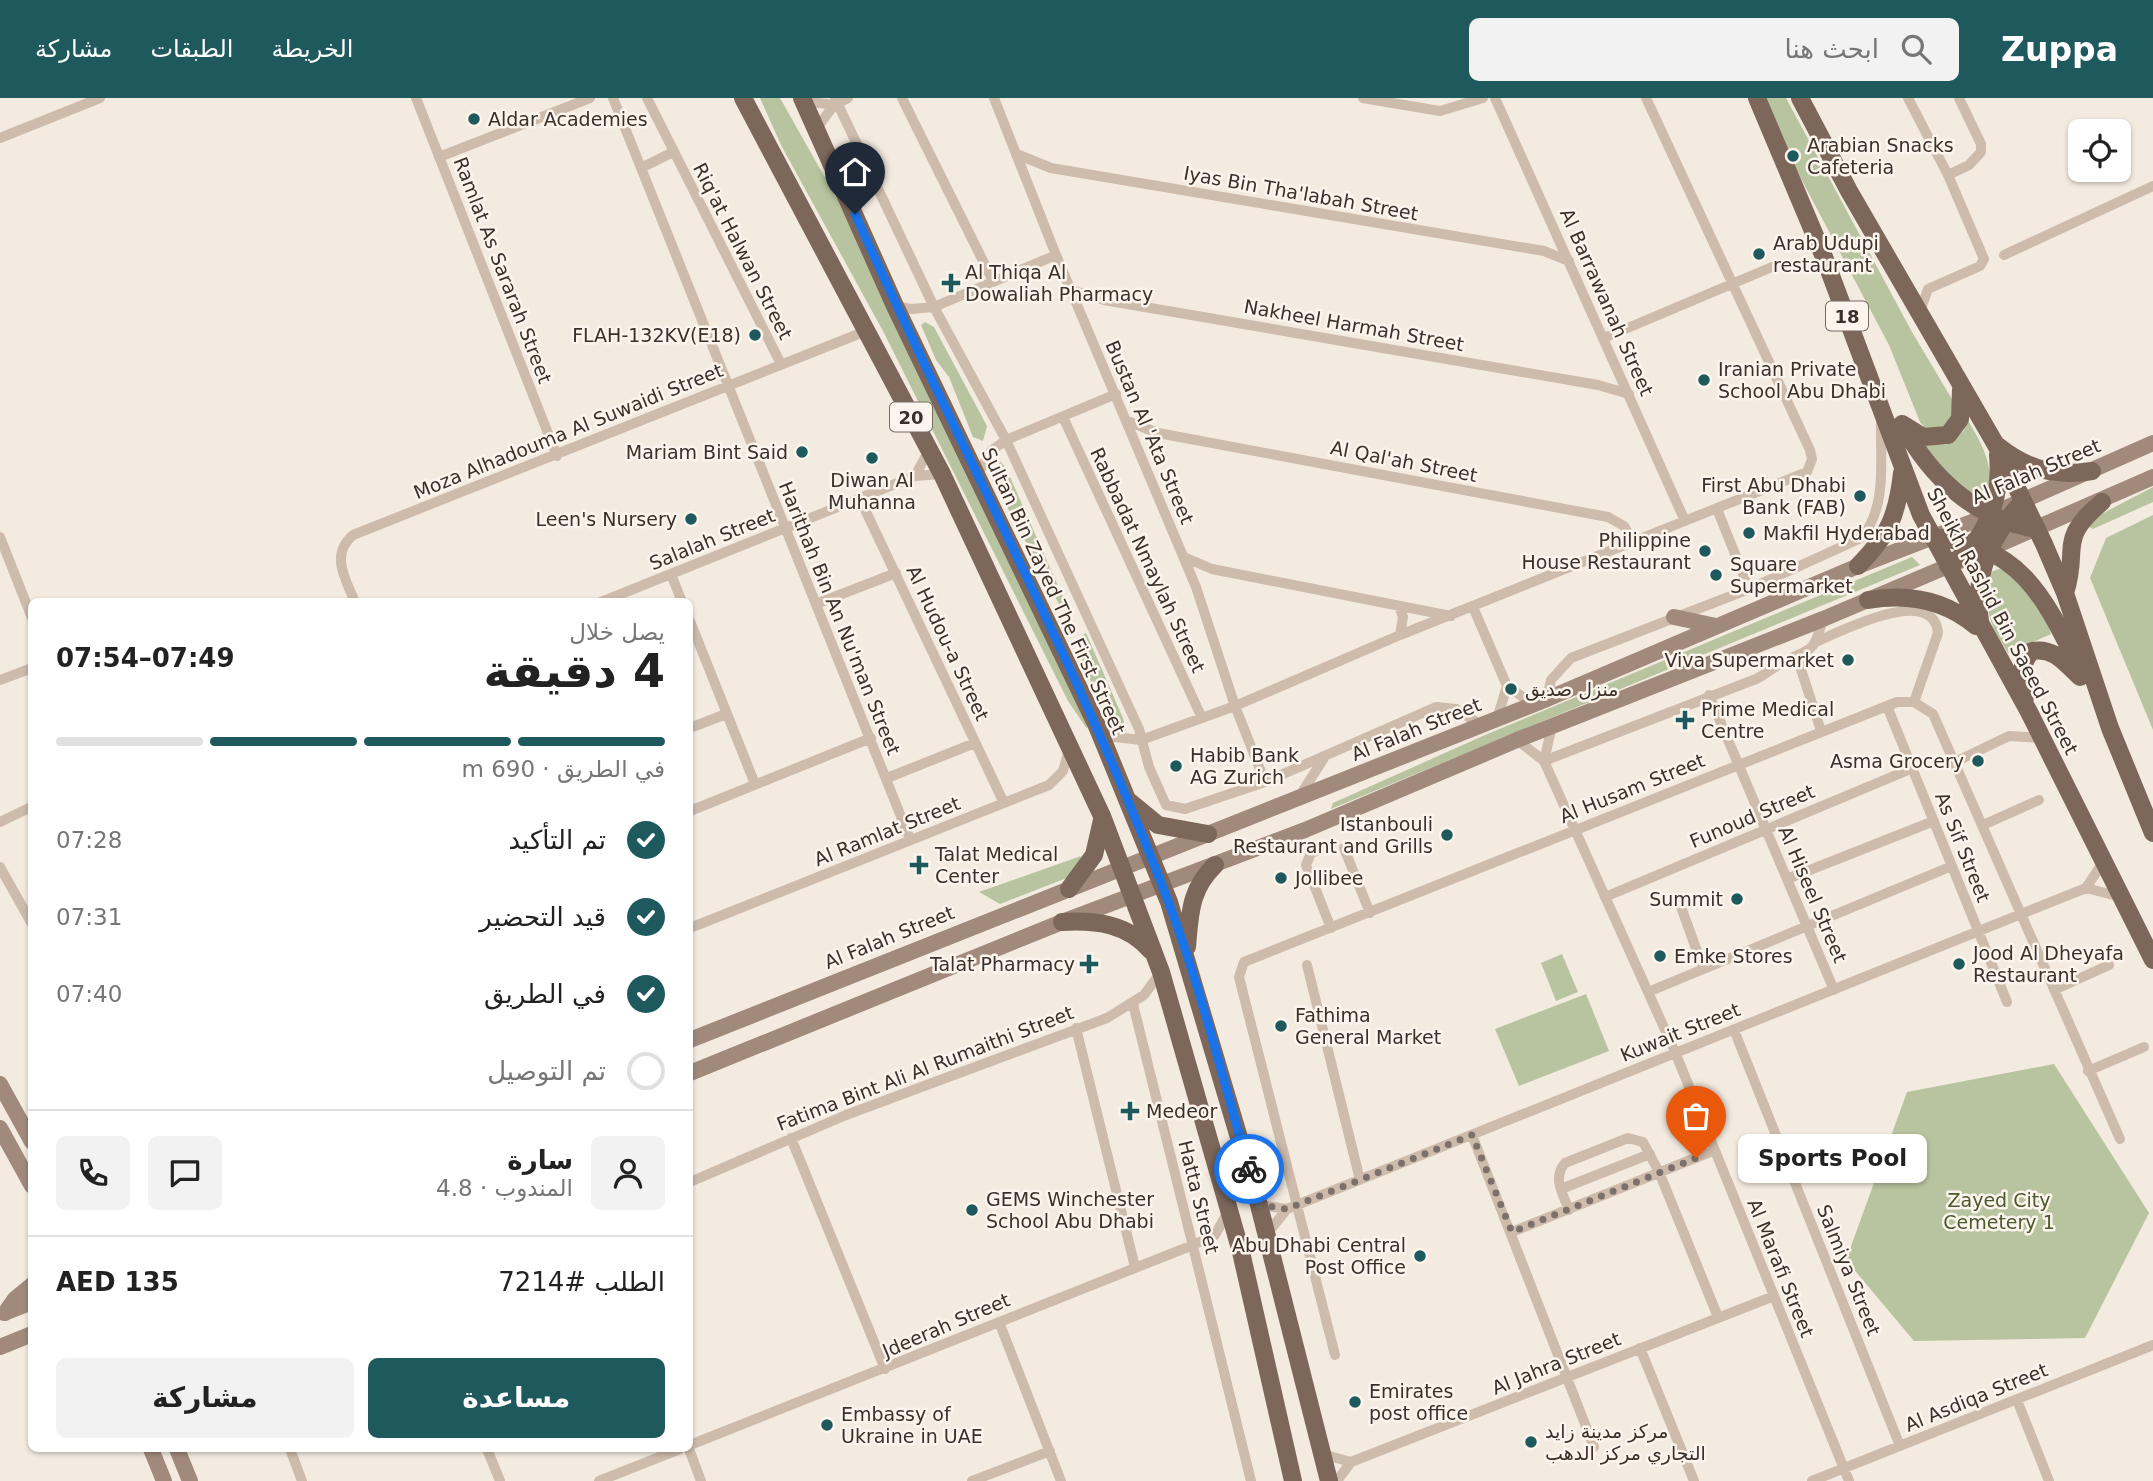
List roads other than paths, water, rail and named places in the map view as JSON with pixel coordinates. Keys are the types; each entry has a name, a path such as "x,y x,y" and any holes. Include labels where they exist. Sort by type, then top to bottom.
{"main road":[{"name":"Sheikh Rashid Bin Saeed Street","path":"1756,98 1875,388 1902,469 1932,537 2029,712 2153,960"},
{"path":"1800,98 1919,314 1996,445 2037,529 2065,593 2110,728 2153,833"},
{"name":"20","path":"745,99 942,474 1102,816 1158,964 1229,1210 1241,1252 1292,1480"},
{"name":"Sultan Bin Zayed The First Street","path":"798,99 808,131 821,136 895,306 1097,726 1162,885 1186,954 1259,1205 1329,1481"},
{"path":"1902,424 1923,437 1948,435 1960,419 1960,384"},
{"path":"1875,388 1890,403 1912,443 1937,476 1953,490 1998,519 2037,529"},
{"name":"Al Falah Street","path":"2023,501 2153,443"},
{"path":"1996,445 2035,469 2073,474 2092,471"},
{"path":"1996,445 1998,519"},
{"path":"1858,566 1880,543 1894,520 1902,469"},
{"path":"693,1072 1062,922 1305,830 1517,740 1823,619 1948,566 1981,547 2037,529 2153,477"},
{"path":"1982,631 1978,590 1981,547 1998,519 2023,501"},
{"path":"2065,593 2070,578 2071,540 2083,519 2102,502"},
{"name":"Al Falah Street","path":"693,1039 1540,702 1858,566 1932,537 1998,519"},
{"path":"1932,537 1981,547 2017,568 2042,596 2110,728"},
{"path":"1868,600 1889,596 1930,601 1958,613 1982,631"},
{"path":"1674,617 1716,626"},
{"path":"2029,712 2021,682 2022,665 2032,651 2041,649 2054,653 2088,684"},
{"path":"1126,797 1158,825 1208,834"},
{"path":"1069,889 1094,855 1102,816"},
{"path":"1186,954 1192,898 1204,875 1215,864"},
{"path":"1062,922 1086,921 1119,927 1133,934 1158,964"},
{"path":"0,1084 28,1135"},
{"path":"0,1128 28,1178"},
{"path":"2,1314 15,1298 28,1288"},
{"path":"2,1314 28,1304"},
{"path":"7,1344 28,1336"},
{"path":"7,1344 28,1343"},
{"path":"152,1452 164,1481"},
{"path":"178,1452 190,1481"}],"street":[{"path":"0,138 100,98"},
{"name":"Ramlat As Sararah Street","path":"416,98 557,456"},
{"path":"439,157 590,98"},
{"name":"Harithah Bin An Nu'man Street","path":"613,98 643,167 784,528 910,839"},
{"name":"Riq'at Halwan Street","path":"647,98 781,365"},
{"path":"798,99 835,102 848,98"},
{"path":"902,98 993,281"},
{"name":"Bustan Al 'Ata Street","path":"994,98 1019,155 1056,255 1196,587 1235,706 1265,782"},
{"path":"1363,98 1440,111 1483,98"},
{"name":"Al Barrawanah Street","path":"1495,98 1685,521"},
{"path":"1097,726 1115,737 1141,740 1202,718 1400,635 1803,475 1810,468 1812,459 1778,378 1646,98"},
{"path":"1909,98 1984,255 1983,262 1928,289 1923,296 1919,314"},
{"path":"1948,175 1969,165 1981,152 1981,144 1959,98"},
{"path":"821,136 835,102"},
{"path":"835,102 934,307 1006,440 1141,740 1162,800 1172,808 1185,809 1265,782 1436,708 1456,709 1481,725"},
{"name":"Riq'at Halwan Street","path":"643,167 673,152"},
{"name":"Iyas Bin Tha'labah Street","path":"1019,155 1051,169 1545,251 1569,261"},
{"path":"1030,183 1036,174 1051,169"},
{"path":"2004,255 2153,186"},
{"path":"1545,251 1559,239"},
{"path":"895,306 911,309 934,307 1056,255"},
{"path":"1604,338 1772,267"},
{"name":"Nakheel Harmah Street","path":"1071,290 1104,300 1598,385 1629,394"},
{"path":"1086,325 1091,310 1104,300"},
{"name":"Moza Alhadouma Al Suwaidi Street","path":"353,598 340,565 342,548 353,535 866,331"},
{"path":"1598,385 1611,381 1619,372"},
{"path":"977,476 991,451 1006,440 1116,394"},
{"path":"1507,686 1540,702 1556,671 1571,658 1749,589 1852,544 1868,530 1879,497 1881,407"},
{"name":"Rabbadat Nmaylah Street","path":"1062,417 1202,718"},
{"name":"Al Qal'ah Street","path":"1127,421 1158,433 1608,516 1624,526 1633,541"},
{"path":"1137,447 1158,433"},
{"path":"915,476 929,450"},
{"name":"Salalah Street","path":"611,598 915,476 942,474"},
{"name":"Al Hudou-a Street","path":"860,499 1004,803"},
{"path":"1717,509 1749,589"},
{"path":"0,537 28,608"},
{"path":"1183,557 1212,569 1451,615"},
{"path":"1196,587 1212,569"},
{"path":"816,604 895,573"},
{"path":"671,574 680,598"},
{"path":"1399,606 1403,623 1400,635"},
{"path":"1473,607 1507,686 1497,719"},
{"path":"1816,642 1893,612 1916,612 1928,616 1938,627 1914,702 1933,714 2120,1139"},
{"path":"1544,761 1756,679 1809,652 1816,642 1823,619"},
{"path":"693,629 755,784"},
{"path":"1797,657 1821,732"},
{"path":"0,680 28,670"},
{"name":"Al Hiseel Street","path":"1709,695 1834,990"},
{"name":"Al Husam Street","path":"1299,1205 1240,982 1240,966 1248,958 1370,913 1888,706 1914,702"},
{"name":"As Sif Street","path":"1888,706 2007,1002"},
{"path":"693,727 726,714"},
{"path":"1544,761 1552,726"},
{"path":"1955,762 2001,738 2025,735 2042,738"},
{"path":"693,810 871,738"},
{"name":"Al Ramlat Street","path":"693,927 1004,803 1057,779 1068,761 1068,740"},
{"name":"Al Marafi Street","path":"1517,740 1544,761 1675,1052 1849,1481"},
{"path":"887,778 975,743"},
{"path":"1298,798 1324,758"},
{"name":"Funoud Street","path":"1605,897 1913,768"},
{"path":"1983,825 2039,800"},
{"path":"0,822 28,808"},
{"path":"1787,879 1934,821"},
{"path":"1331,845 1311,853 1306,861 1331,928"},
{"path":"1344,848 1370,913"},
{"path":"2103,862 2086,888 2121,897"},
{"path":"1648,992 1952,866"},
{"path":"0,867 28,917"},
{"name":"Kuwait Street","path":"1259,1205 1287,1209 1299,1205 2086,888"},
{"path":"1680,904 1703,968"},
{"name":"Fatima Bint Ali Al Rumaithi Street","path":"693,1181 791,1138 1107,1018 1144,995 1158,964"},
{"path":"1307,965 1360,1180"},
{"path":"2054,990 2109,965"},
{"name":"Hatta Street","path":"1133,1004 1251,1481"},
{"path":"1076,1028 1136,1267"},
{"name":"Salmiya Street","path":"1734,1030 1900,1446"},
{"path":"2088,1071 2144,1047"},
{"path":"1472,1135 1594,1447"},
{"path":"791,1138 885,1369"},
{"path":"1569,1210 1558,1177 1562,1167 1601,1148 1633,1138 1643,1142 1659,1172 1718,1317"},
{"path":"1512,1232 1715,1150"},
{"path":"1561,1189 1650,1154"},
{"path":"1299,1205 1335,1355"},
{"path":"1266,1235 1287,1209"},
{"path":"1229,1210 1215,1236 1241,1252"},
{"name":"Jdeerah Street","path":"693,1445 1215,1236"},
{"name":"Al Jahra Street","path":"1351,1462 1774,1296"},
{"path":"999,1322 1061,1481"},
{"name":"Al Asdiqa Street","path":"1812,1481 2153,1345"},
{"path":"1640,1348 1693,1481"},
{"path":"2017,1400 2049,1481"},
{"path":"972,1481 1050,1451"},
{"path":"291,1452 302,1481"},
{"path":"488,1452 500,1481"},
{"path":"599,1481 672,1452"},
{"path":"691,1452 701,1481"},
{"path":"1322,1454 1351,1462 1337,1481"}],"place":[{"name":"Aldar Academies","path":"474,119"},
{"name":"Arabian Snacks Cafeteria","path":"1793,156"},
{"name":"Arab Udupi restaurant","path":"1759,254"},
{"name":"Al Thiqa Al Dowaliah Pharmacy","path":"951,283"},
{"name":"FLAH-132KV(E18)","path":"755,335"},
{"name":"Iranian Private School Abu Dhabi","path":"1704,380"},
{"name":"Mariam Bint Said","path":"802,452"},
{"name":"Diwan Al Muhanna","path":"872,458"},
{"name":"First Abu Dhabi Bank (FAB)","path":"1860,496"},
{"name":"Leen's Nursery","path":"691,519"},
{"name":"Makfil Hyderabad","path":"1749,533"},
{"name":"Philippine House Restaurant","path":"1705,551"},
{"name":"Square Supermarket","path":"1716,575"},
{"name":"Viva Supermarket","path":"1848,660"},
{"name":"منزل صديق","path":"1511,689"},
{"name":"Prime Medical Centre","path":"1685,720"},
{"name":"Asma Grocery","path":"1978,761"},
{"name":"Habib Bank AG Zurich","path":"1176,766"},
{"name":"Istanbouli Restaurant and Grills","path":"1447,835"},
{"name":"Talat Medical Center","path":"919,865"},
{"name":"Jollibee","path":"1281,878"},
{"name":"Summit","path":"1737,899"},
{"name":"Emke Stores","path":"1660,956"},
{"name":"Talat Pharmacy","path":"1089,964"},
{"name":"Jood Al Dheyafa Restaurant","path":"1959,964"},
{"name":"Fathima General Market","path":"1281,1026"},
{"name":"Medeor","path":"1130,1111"},
{"name":"Sports Pool","path":"1696,1158"},
{"name":"GEMS Winchester School Abu Dhabi","path":"972,1210"},
{"name":"Abu Dhabi Central Post Office","path":"1420,1256"},
{"name":"Emirates post office","path":"1355,1402"},
{"name":"Embassy of Ukraine in UAE","path":"827,1425"},
{"name":"مركز مدينة زايد التجاري مركز الدهب","path":"1531,1442"}],"park label":[{"name":"Zayed City Cemetery 1","path":"1999,1211"}]}
